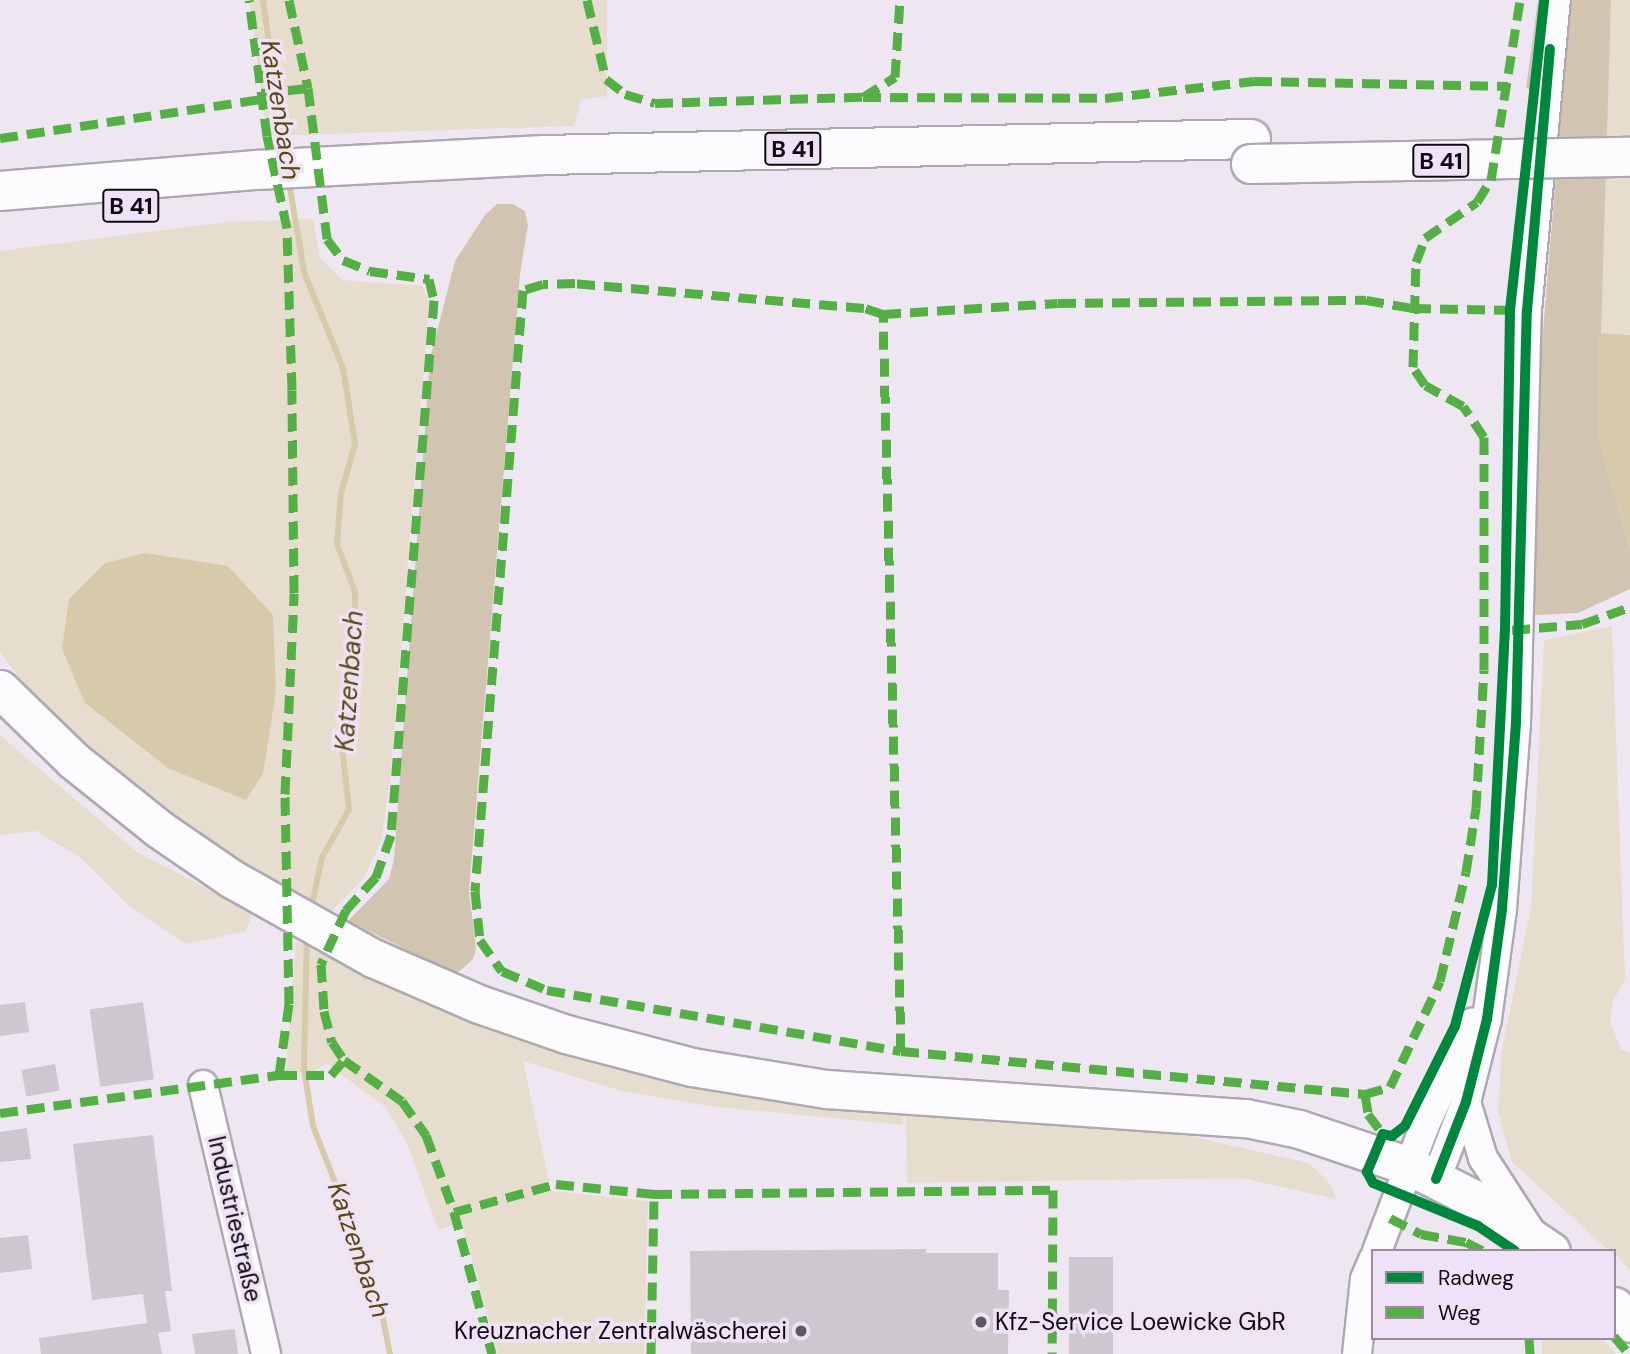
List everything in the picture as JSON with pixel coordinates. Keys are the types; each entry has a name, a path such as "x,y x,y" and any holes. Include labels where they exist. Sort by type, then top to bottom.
{"highway":[{"name":"B 41","path":"1251,151 1630,132"},
{"name":"B 41","path":"0,191 338,178 545,155 1251,151 1630,157"},
{"name":"B 41","path":"0,217 259,182"}],"main road":[{"path":"0,689 84,769 159,829 232,879 373,958 480,1004 566,1034 692,1067 920,1098 1246,1118 1299,1129 1423,1172 1544,1246"},
{"path":"1616,1308 1630,1323"}],"street":[{"path":"1378,1249 1466,1102 1487,1019 1516,723 1527,311 1556,0"},
{"path":"1423,1172 1463,1046 1495,958"},
{"name":"Industriestraße","path":"203,1084 266,1354"},
{"path":"1466,1102 1483,1158 1544,1246"},
{"path":"1357,1354 1365,1279 1371,1266"}],"shaded area":[{"path":"249,0 607,0 607,96 581,100 574,126 267,136"},
{"path":"1538,0 1611,0 1598,434 1630,551 1630,589 1578,613 1535,615 1537,403 1562,102 1526,88"},
{"path":"1611,0 1630,0 1630,335 1598,333"},
{"path":"497,204 513,204 525,211 528,225 520,274 469,891 476,948 473,959 456,974 348,921 389,879 394,859 430,359 455,261 485,215"},
{"path":"313,219 320,258 342,280 422,286 429,302 390,781 381,842 364,878 329,914 247,876 113,776 27,688 0,652 0,251 226,222","holes":["62,649 168,768 86,703"]},
{"path":"1598,333 1630,335 1630,551 1598,434"},
{"path":"145,553 228,566 273,615 276,691 263,774 246,800 168,768 85,703 62,649 69,599 105,563"},
{"path":"1612,626 1625,980 1613,1001 1610,1021 1621,1049 1630,1053 1630,1272 1616,1254 1616,1249 1607,1249 1512,1162 1498,1112 1502,1049 1531,907 1544,640"},
{"path":"0,735 137,852 253,912 246,931 185,944 129,906 81,858 36,831 0,835"},
{"path":"296,941 408,997 572,1054 703,1090 903,1109 903,1125 709,1106 622,1091 523,1061 551,1191 648,1201 644,1354 498,1354 462,1223 438,1229 407,1143 385,1107 326,1063 310,1074 286,1071"},
{"path":"906,1112 1144,1126 1309,1163 1328,1181 1337,1199 1241,1178 907,1183"},
{"path":"1542,1340 1604,1340 1616,1354 1542,1354"}],"building":[{"path":"25,1002 29,1032 0,1036 0,1005"},
{"path":"143,1002 154,1079 100,1087 90,1010"},
{"path":"55,1064 60,1091 26,1096 22,1070"},
{"path":"27,1128 31,1159 0,1162 0,1132"},
{"path":"153,1135 172,1291 165,1291 171,1331 158,1333 162,1354 41,1354 39,1338 147,1323 143,1294 92,1300 73,1144"},
{"path":"28,1235 32,1269 0,1273 0,1238"},
{"path":"926,1249 926,1253 998,1253 998,1290 1009,1290 1008,1354 691,1354 690,1251"},
{"path":"1069,1257 1113,1257 1113,1354 1069,1354"},
{"path":"235,1329 238,1354 195,1354 192,1334"}],"waterway":[{"name":"Katzenbach","path":"263,0 285,157"},
{"name":"Katzenbach","path":"289,182 304,272 343,368 355,444 341,493 337,544 355,592 355,637 341,738 349,809 322,858 311,909"},
{"name":"Katzenbach","path":"307,933 304,1069 313,1126 357,1238 359,1269 380,1304 390,1354"}],"marked path":[{"path":"0,1113 279,1075 289,1004 285,794 294,593 292,390 287,228 267,136 249,0"},
{"path":"289,0 308,88 327,239 343,260 370,271 429,279 434,300 391,835 376,877 346,910 321,964 324,1011 332,1042 344,1060 402,1101 426,1135 454,1212 492,1354"},
{"path":"587,0 606,79 625,94 655,103 863,97 895,77 900,0"},
{"path":"883,314 864,308 575,283 543,284 523,290 475,891 480,940 502,971 547,990 901,1051 1365,1094 1390,1087 1440,981 1466,872 1476,808 1484,670 1484,437 1463,406 1425,385 1413,367 1416,262 1425,238 1477,202 1491,180 1520,0"},
{"path":"863,97 1105,98 1254,81 1508,86"},
{"path":"261,93 308,88"},
{"path":"0,138 262,99"},
{"path":"901,1051 883,314 1058,303 1366,300 1413,308 1516,310"},
{"path":"1512,630 1582,624 1630,607"},
{"path":"279,1075 331,1075 344,1060"},
{"path":"1365,1094 1368,1114 1383,1134"},
{"path":"454,1212 556,1184 654,1194"},
{"path":"651,1354 654,1194 1053,1190 1052,1354"},
{"path":"1390,1218 1421,1234 1466,1242 1480,1249"},
{"path":"1616,1338 1629,1354"},
{"path":"1529,1340 1530,1354"}],"cycle path":[{"path":"1512,1249 1478,1226 1373,1183 1367,1172 1383,1134 1392,1136 1405,1126 1455,1026 1492,885 1505,630 1510,310 1544,0"},
{"path":"1436,1179 1466,1102 1487,1019 1502,909 1516,723 1527,311 1550,49"}],"place":[{"name":"Kfz-Service Loewicke GbR","path":"981,1322"},
{"name":"Kreuznacher Zentralwäscherei","path":"801,1331"}]}
